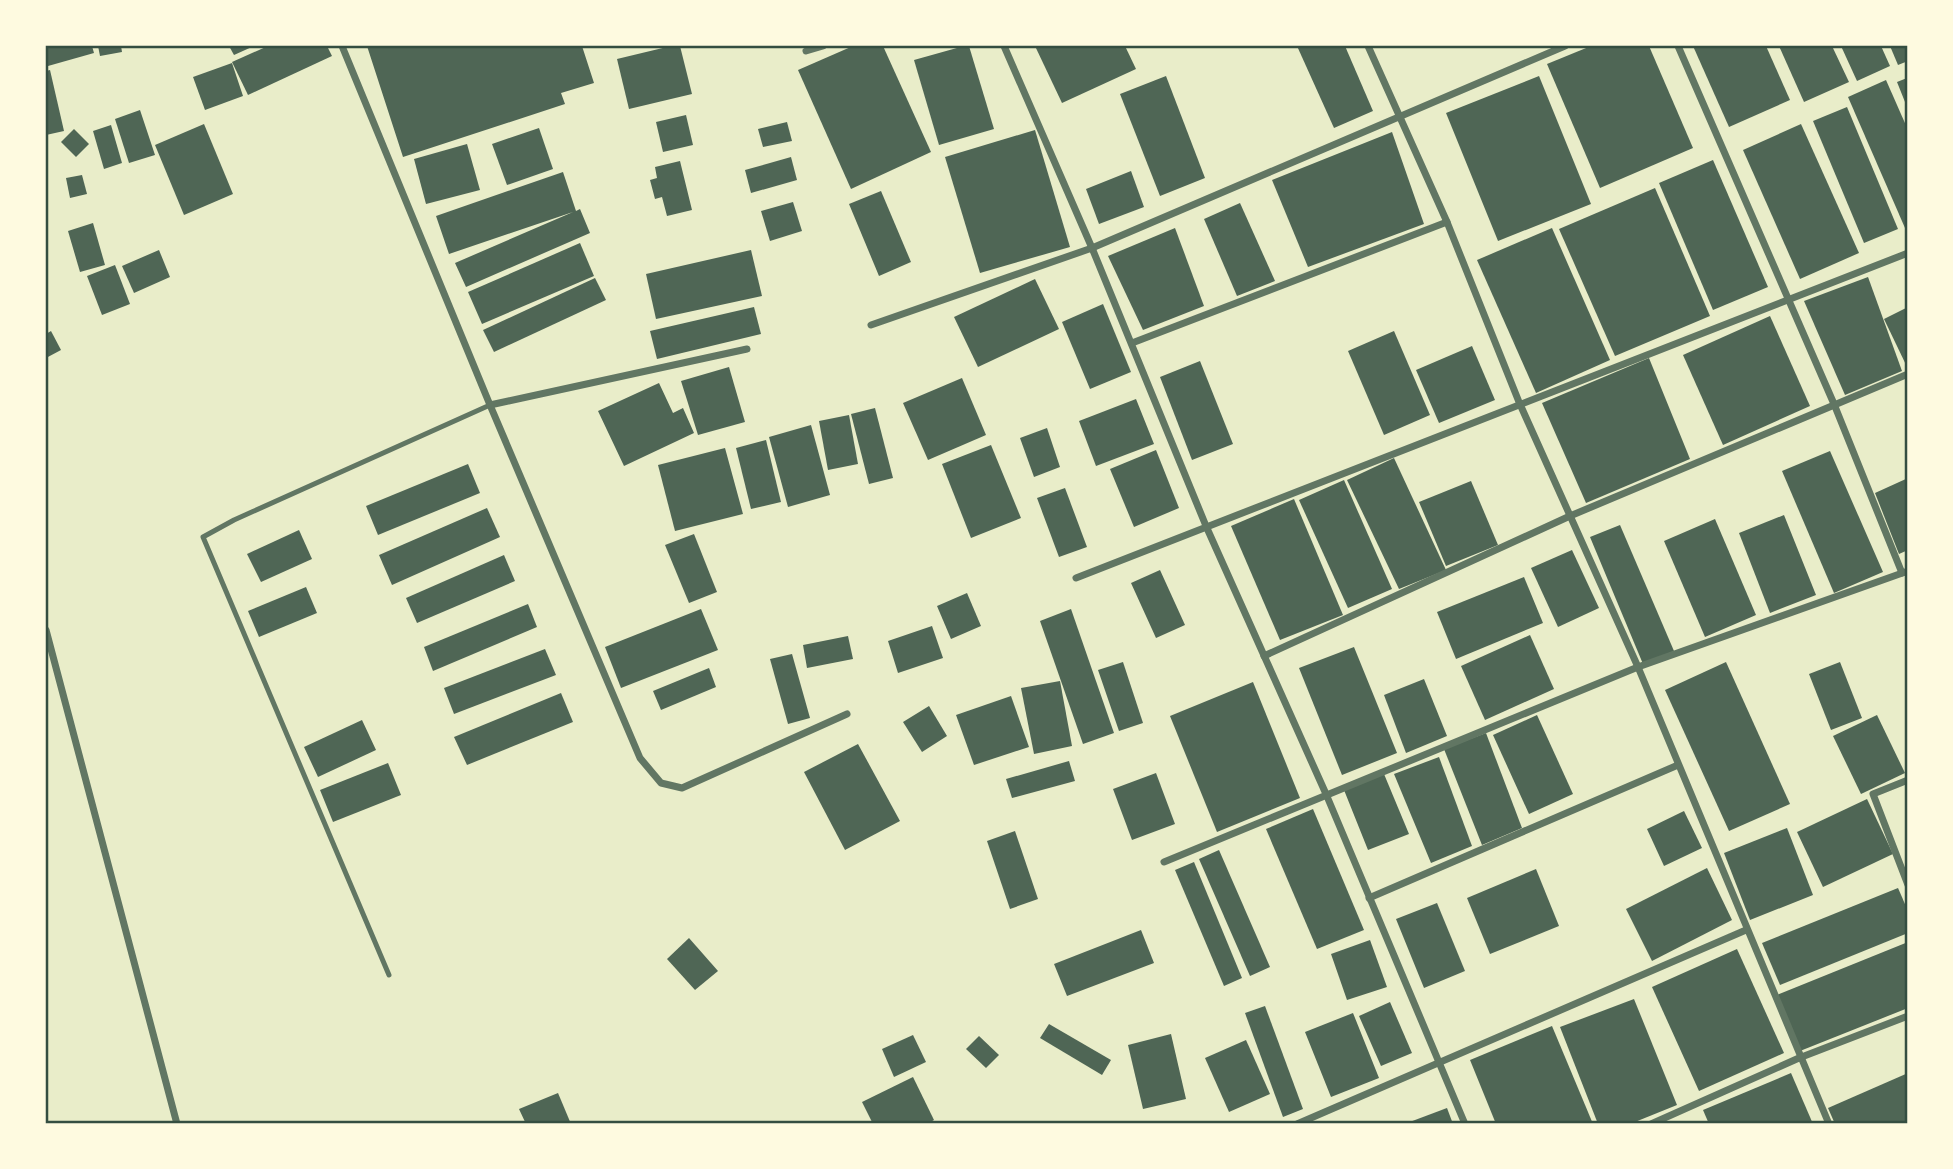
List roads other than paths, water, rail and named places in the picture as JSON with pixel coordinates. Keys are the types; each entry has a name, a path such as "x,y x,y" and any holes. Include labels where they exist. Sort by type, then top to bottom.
{"street":[{"path":"342,46 489,405 640,758 661,783 682,788 847,714"},
{"path":"806,51 823,46"},
{"path":"1004,46 1093,247 1206,526 1325,794 1465,1124"},
{"path":"1368,46 1447,222 1519,402 1639,667 1799,1058 1829,1124"},
{"path":"871,325 1093,247 1565,46"},
{"path":"1164,862 1639,667 1905,572 1678,46"},
{"path":"1132,343 1447,222"},
{"path":"1076,578 1519,402 1788,302 1908,253"},
{"path":"489,405 747,349"},
{"path":"1264,656 1570,516 1908,374"},
{"path":"46,630 177,1124"},
{"path":"1369,898 1678,765"},
{"path":"1908,780 1873,794 1908,885"},
{"path":"1297,1124 1746,930"},
{"path":"1651,1124 1799,1058 1908,1016"}],"lane":[{"path":"389,975 203,537 234,520 489,405"}]}
